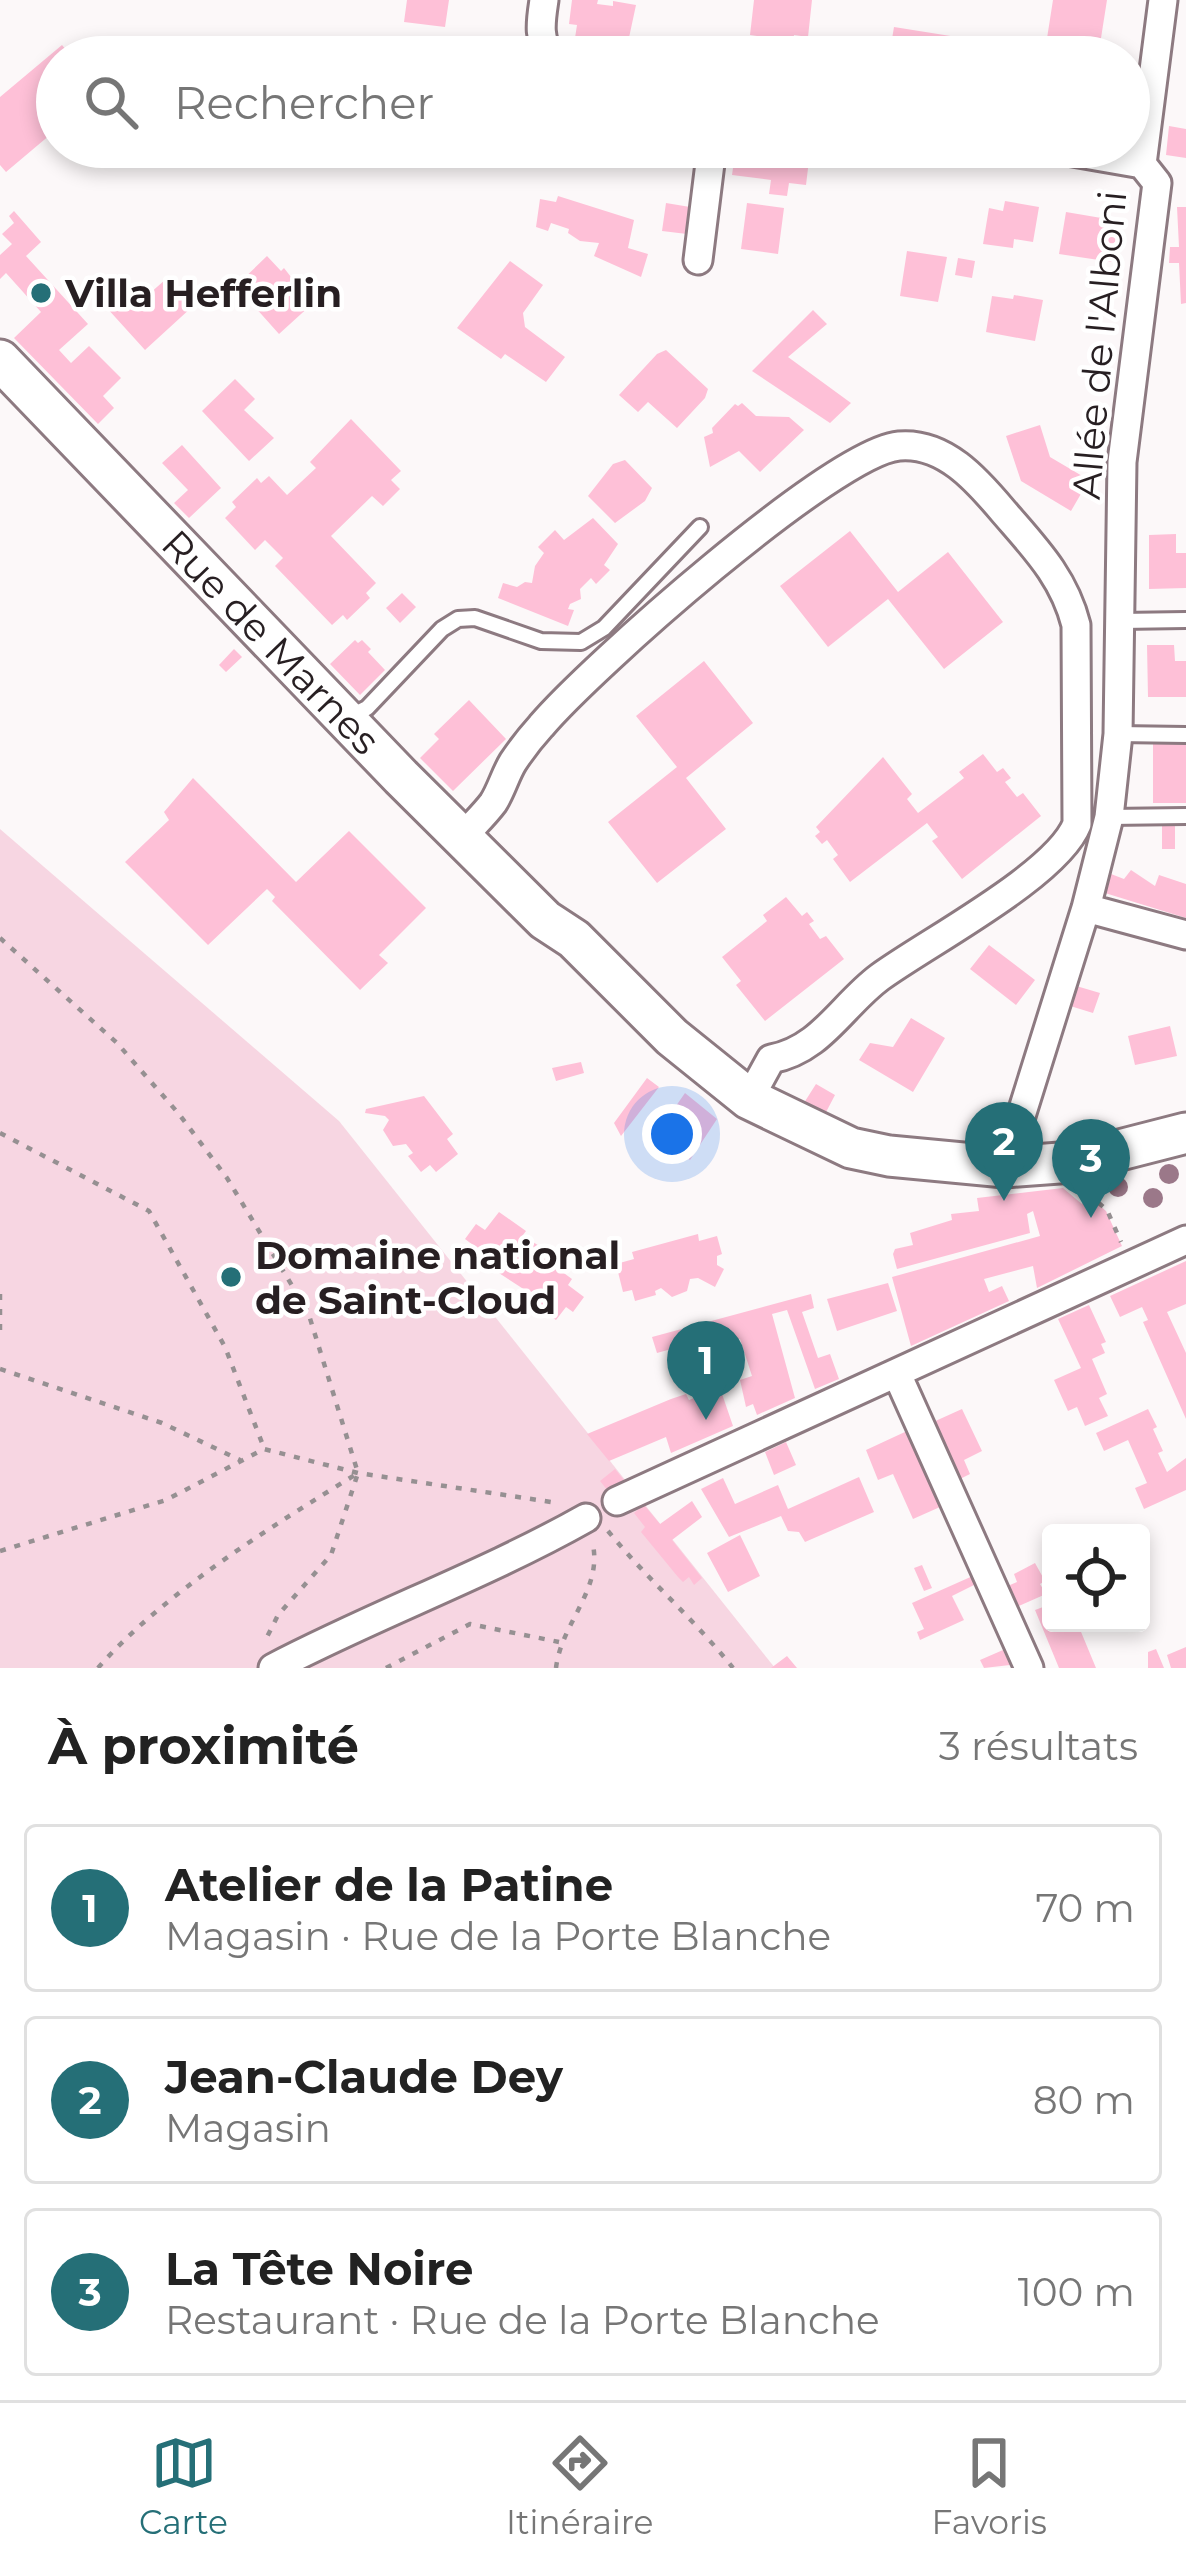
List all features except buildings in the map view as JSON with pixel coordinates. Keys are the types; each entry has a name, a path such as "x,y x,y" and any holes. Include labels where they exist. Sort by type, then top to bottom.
{"main road":[{"name":"Rue de Marnes","path":"0,360 545,920 565,951 666,1043"},
{"path":"666,1043 749,1100 851,1148 889,1156 1005,1167 1073,1162 1186,1133"},
{"path":"666,1043 700,1088 761,1128 847,1166 949,1178 985,1177 1005,1167"}],"street":[{"path":"542,36 544,0"},
{"name":"Allée de l'Alboni","path":"1150,102 1163,0"},
{"path":"698,260 709,168"},
{"name":"Allée de l'Alboni","path":"1005,1167 1086,908 1108,817 1118,734 1122,462 1157,183 1145,168"},
{"path":"463,838 494,802 512,764 543,724 627,643 795,501 878,451 897,446 937,452 974,477 1054,571 1069,596 1076,625 1077,824 1069,844 975,916 877,979 812,1043 789,1056 771,1059 749,1100"},
{"path":"1086,908 1186,935"},
{"path":"268,1656 334,1636 526,1552 598,1511 1186,1240"},
{"path":"897,1374 1029,1668"}],"lane":[{"path":"346,718 367,708 442,629 458,619 475,618 541,641 581,642 604,628 700,527"},
{"path":"1120,621 1186,620"},
{"path":"1118,734 1186,735"},
{"path":"1108,817 1186,816"}],"path":[{"path":"0,938 117,1043 179,1114 227,1178 308,1312 358,1473 331,1555 278,1615 268,1656"},
{"path":"0,1133 149,1211 225,1347 264,1449"},
{"path":"1073,1162 1078,1185 1107,1210 1131,1263"},
{"path":"0,1294 0,1339"},
{"path":"0,1370 162,1423 240,1460"},
{"path":"0,1551 166,1500 264,1449 358,1473 598,1511 651,1583 733,1668"},
{"path":"98,1668 174,1599 279,1522 358,1473"},
{"path":"556,1668 559,1642 596,1568 598,1511"},
{"path":"386,1668 470,1624 559,1642"}],"shaded area":[{"name":"Domaine national de Saint-Cloud","path":"0,829 339,1121 775,1668 0,1668"}],"place":[{"name":"Villa Hefferlin","path":"41,293"},
{"name":"Jean-Claude Dey","path":"1004,1201"},
{"name":"La Tête Noire","path":"1091,1218"},
{"name":"Domaine national de Saint-Cloud","path":"231,1277"},
{"name":"Atelier de la Patine","path":"706,1420"}]}
